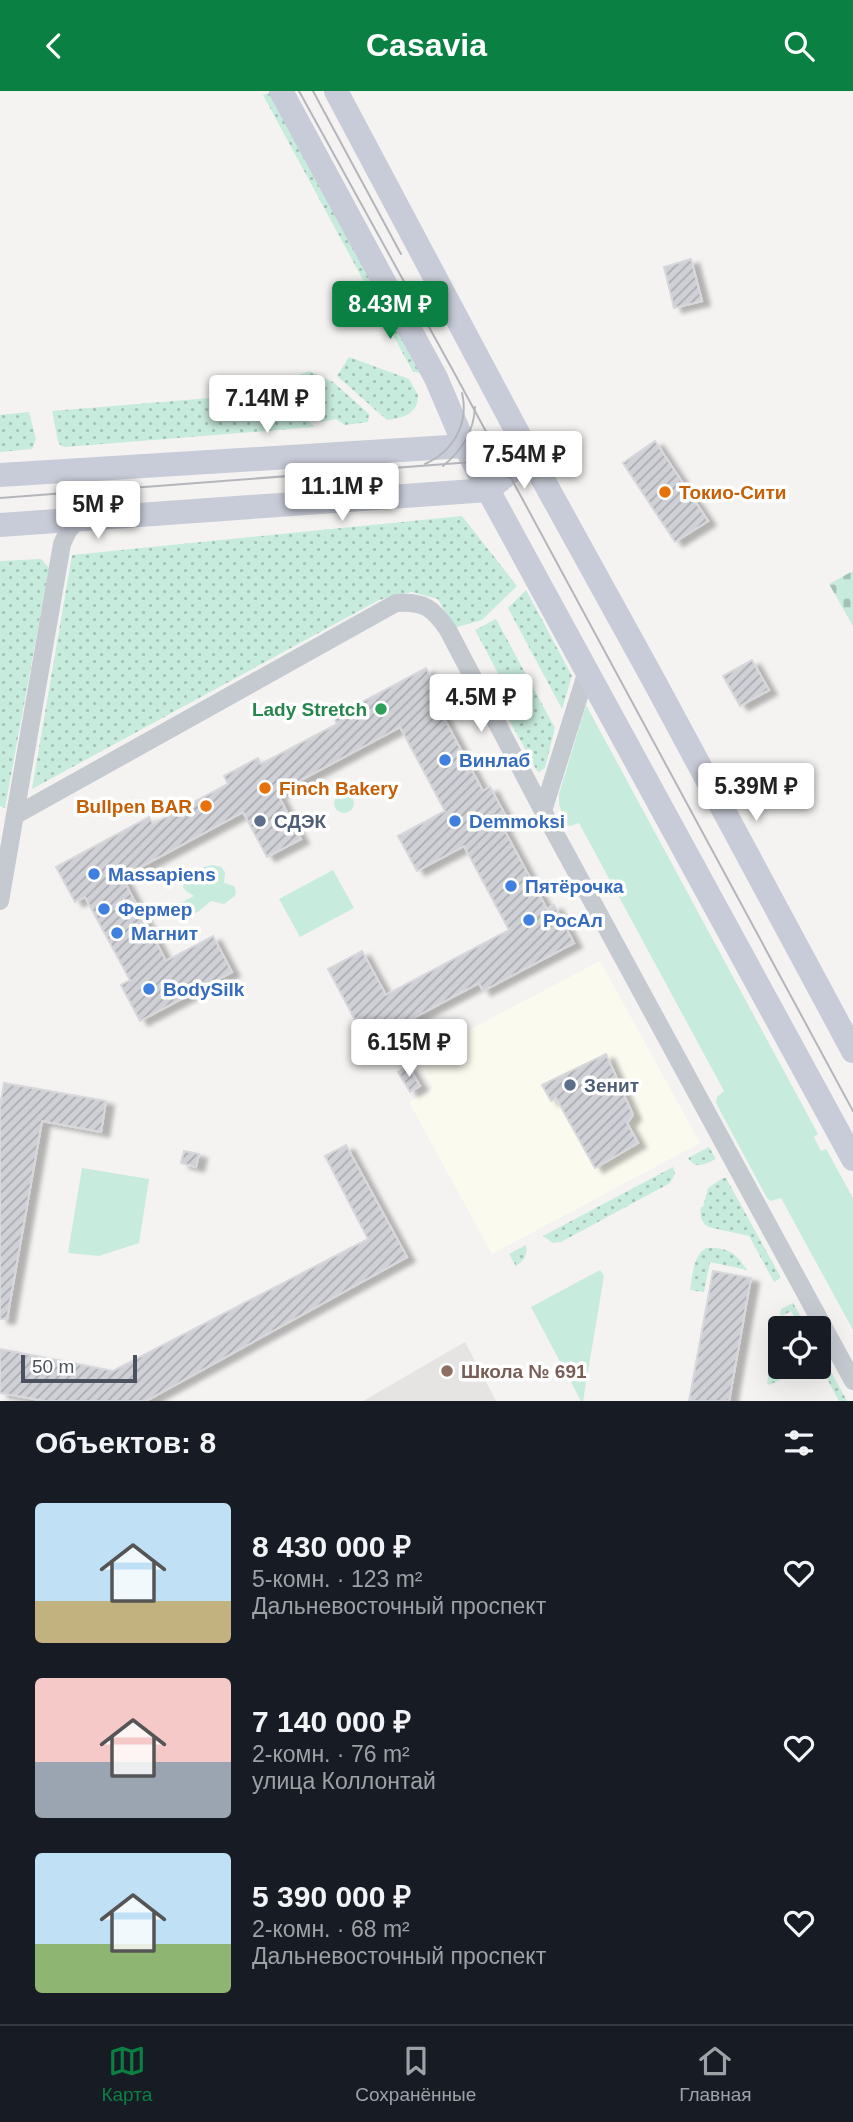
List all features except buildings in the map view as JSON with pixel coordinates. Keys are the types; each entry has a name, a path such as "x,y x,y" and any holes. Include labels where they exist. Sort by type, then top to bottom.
{"main road":[{"path":"281,91 436,378 465,446 488,490 853,1159"},
{"path":"336,91 530,456 853,1051"},
{"path":"0,475 465,446 530,456"},
{"path":"0,525 488,490 530,456"}],"street":[{"path":"0,901 10,821 62,544 77,520"},
{"path":"10,821 396,603 409,602 432,609 453,639 543,811 853,1381"},
{"path":"543,811 587,671"}],"shaded area":[{"path":"600,961 700,1143 492,1254 409,1102 433,1088 416,1058"},
{"name":"Школа № 691","path":"465,1342 496,1401 363,1401"}],"green space":[{"path":"269,93 422,373 413,372 263,95"},
{"path":"349,357 409,379 418,395 412,411 387,420 337,376"},
{"path":"309,371 333,382 369,414 368,422 345,425 336,419 321,422 279,383"},
{"path":"272,386 315,427 65,447 58,441 52,411 247,395"},
{"path":"29,412 36,439 32,449 0,452 0,415"},
{"path":"462,516 517,586 482,620 454,628 438,599 412,592 379,600 32,789 72,555"},
{"path":"41,559 49,568 5,808 0,806 0,561"},
{"path":"853,571 853,626 829,584"},
{"path":"526,590 572,676 562,709 508,608"},
{"path":"496,619 555,728 545,768 539,772 507,716 508,710 515,705 475,630"},
{"path":"586,705 818,1134 814,1137 821,1151 826,1149 853,1198 853,1330 781,1198 771,1201 767,1198 716,1103 717,1097 724,1091 579,823 566,825 559,804 559,794"},
{"path":"344,793 351,796 354,803 351,810 344,813 337,810 334,803 337,796"},
{"path":"213,865 221,867 225,872 224,883 234,886 235,896 224,904 211,901 187,917 178,915 174,910 176,905 194,896 183,887 187,878 199,869"},
{"path":"333,870 354,908 300,937 279,899"},
{"path":"709,1147 716,1159 697,1165 688,1158"},
{"path":"673,1167 675,1174 670,1183 561,1242 553,1243 543,1236"},
{"path":"82,1168 149,1179 139,1243 99,1256 68,1253"},
{"path":"726,1178 780,1276 774,1282 749,1236 708,1227 702,1220 701,1207 708,1188"},
{"path":"526,1245 525,1257 516,1266 509,1254"},
{"path":"706,1248 720,1248 730,1252 747,1270 710,1262 704,1292 690,1290 698,1256"},
{"path":"600,1270 604,1276 581,1401 531,1307"},
{"path":"793,1303 800,1316 794,1316 791,1311 782,1316 781,1309"},
{"path":"831,1372 847,1401 839,1401 827,1379 831,1379"},
{"path":"768,1378 780,1380 769,1385"}],"tram line":[{"path":"299,91 853,1111"},
{"path":"313,91 401,254"},
{"path":"425,464 444,452 457,435 463,415 462,393"},
{"path":"443,466 466,440 475,407"},
{"path":"0,498 472,462 499,470 509,478"}],"place":[{"name":"Токио-Сити","path":"665,492"},
{"name":"Lady Stretch","path":"381,709"},
{"name":"Винлаб","path":"445,760"},
{"name":"Finch Bakery","path":"265,788"},
{"name":"Bullpen BAR","path":"206,806"},
{"name":"СДЭК","path":"260,821"},
{"name":"Demmoksi","path":"455,821"},
{"name":"Massapiens","path":"94,874"},
{"name":"Пятёрочка","path":"511,886"},
{"name":"Фермер","path":"104,909"},
{"name":"РосАл","path":"529,920"},
{"name":"Магнит","path":"117,933"},
{"name":"BodySilk","path":"149,989"},
{"name":"Зенит","path":"570,1085"},
{"name":"Школа № 691","path":"447,1371"}]}
